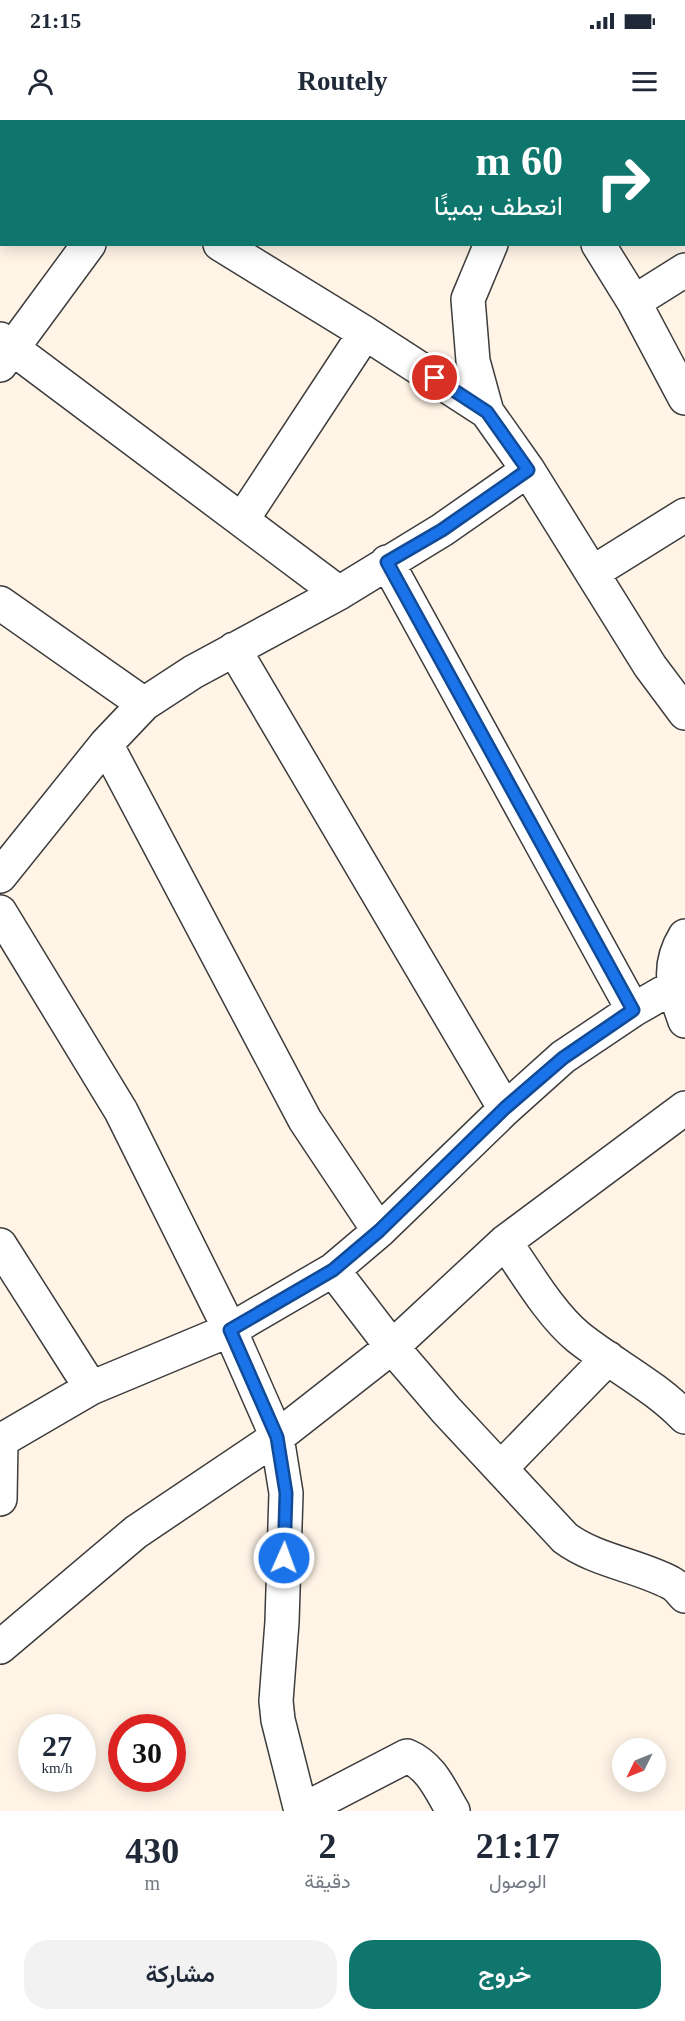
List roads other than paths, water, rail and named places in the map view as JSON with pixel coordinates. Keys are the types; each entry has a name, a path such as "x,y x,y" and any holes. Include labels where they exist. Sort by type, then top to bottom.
{"street":[{"path":"87,246 4,351 242,520 339,593"},
{"path":"223,246 365,333 487,412"},
{"path":"490,246 468,299 473,361 487,412 528,470 650,666 685,713"},
{"path":"599,246 634,302 685,398"},
{"path":"634,302 685,270"},
{"path":"242,520 365,333"},
{"path":"0,876 106,744 144,704 193,672 339,593 442,530 528,470"},
{"path":"592,573 685,515"},
{"path":"387,562 633,1010"},
{"path":"0,603 144,704"},
{"path":"234,649 505,1108"},
{"path":"106,744 305,1120 379,1231"},
{"path":"0,912 121,1111 230,1330 277,1437 286,1493 282,1622 276,1701 278,1720 301,1811 406,1756 419,1761 428,1770 453,1811"},
{"path":"0,1499 0,1441 92,1388 230,1330 333,1270 379,1231 505,1108 563,1058 633,1010 679,960"},
{"path":"679,960 685,1021"},
{"path":"0,1647 136,1532 277,1437 392,1347 505,1242 685,1108"},
{"path":"505,1242 564,1322 577,1336 667,1399 685,1418"},
{"path":"0,1245 92,1388"},
{"path":"333,1270 392,1347 565,1538 576,1546 673,1584 685,1596"},
{"path":"501,1468 608,1358"}]}
